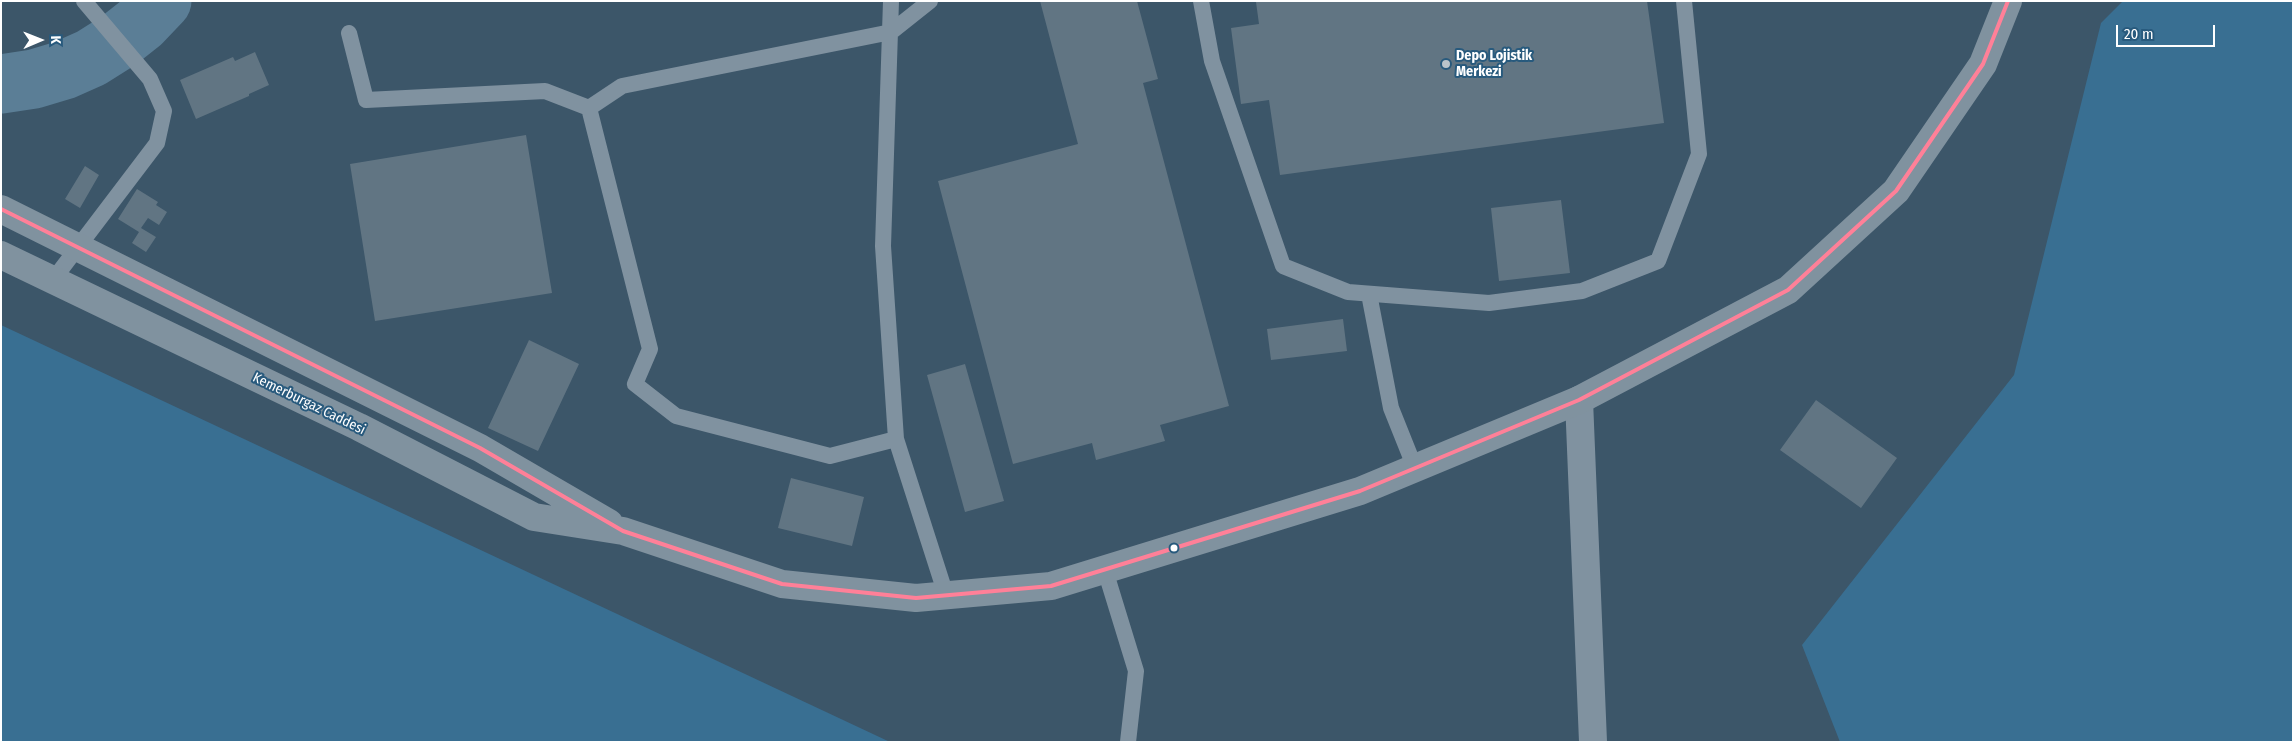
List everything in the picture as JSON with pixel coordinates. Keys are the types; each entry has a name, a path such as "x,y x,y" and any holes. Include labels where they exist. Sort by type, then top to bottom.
{"main road":[{"name":"Kemerburgaz Caddesi","path":"1,256 359,427 534,517 623,531 782,584 916,598 1051,586 1360,491 1579,400 1788,290 1896,190 1983,64 2008,1"},
{"name":"Kemerburgaz Caddesi","path":"1,209 480,448 623,531"}],"street":[{"path":"1579,400 1594,742"}],"lane":[{"path":"53,280 157,143 164,111 150,79 84,1"},
{"path":"892,1 883,246 896,439 946,595"},
{"path":"589,108 622,86 891,32 930,1"},
{"path":"1201,1 1212,61 1283,266 1348,292 1489,303 1582,291 1658,261 1699,154 1684,1"},
{"path":"350,33 366,100 545,91 589,108"},
{"path":"589,108 650,349 636,384 676,416 830,456 896,439"},
{"path":"1368,294 1391,408 1415,468"},
{"path":"1105,570 1136,671 1128,742"}],"shaded area":[{"path":"2123,1 2293,1 2293,742 1840,742 1802,645 2014,375 2101,23"},
{"path":"1,325 890,742 1,742"}],"building":[{"path":"1040,1 1137,1 1158,79 1143,83 1229,406 1160,425 1165,441 1096,460 1092,443 1013,464 938,181 1078,144"},
{"name":"Depo Lojistik Merkezi","path":"1647,1 1664,123 1280,175 1269,100 1241,104 1231,28 1259,24 1256,2"},
{"path":"255,52 269,85 249,94 249,96 196,119 180,80 233,57 235,61"},
{"path":"526,135 552,293 375,321 350,164"},
{"path":"85,166 99,175 80,208 65,199"},
{"path":"137,189 158,202 156,205 167,212 159,225 148,218 141,228 156,237 146,252 132,243 139,232 118,219"},
{"path":"1561,200 1570,273 1499,281 1491,208"},
{"path":"1343,319 1347,351 1271,360 1267,329"},
{"path":"529,340 579,364 538,451 488,428"},
{"path":"965,364 1004,501 965,512 927,375"},
{"path":"1816,400 1897,458 1861,508 1780,450"},
{"path":"791,478 864,497 852,546 778,528"}],"waterway":[{"path":"1,84 34,79 64,70 91,58 118,41 142,22 162,1"}],"transit line":[{"path":"1,209 480,448 623,531 782,584 916,598 1051,586 1360,491 1579,400 1788,290 1896,191 1983,64 2008,1"}],"place":[{"name":"Depo Lojistik Merkezi","path":"1446,64"}]}
